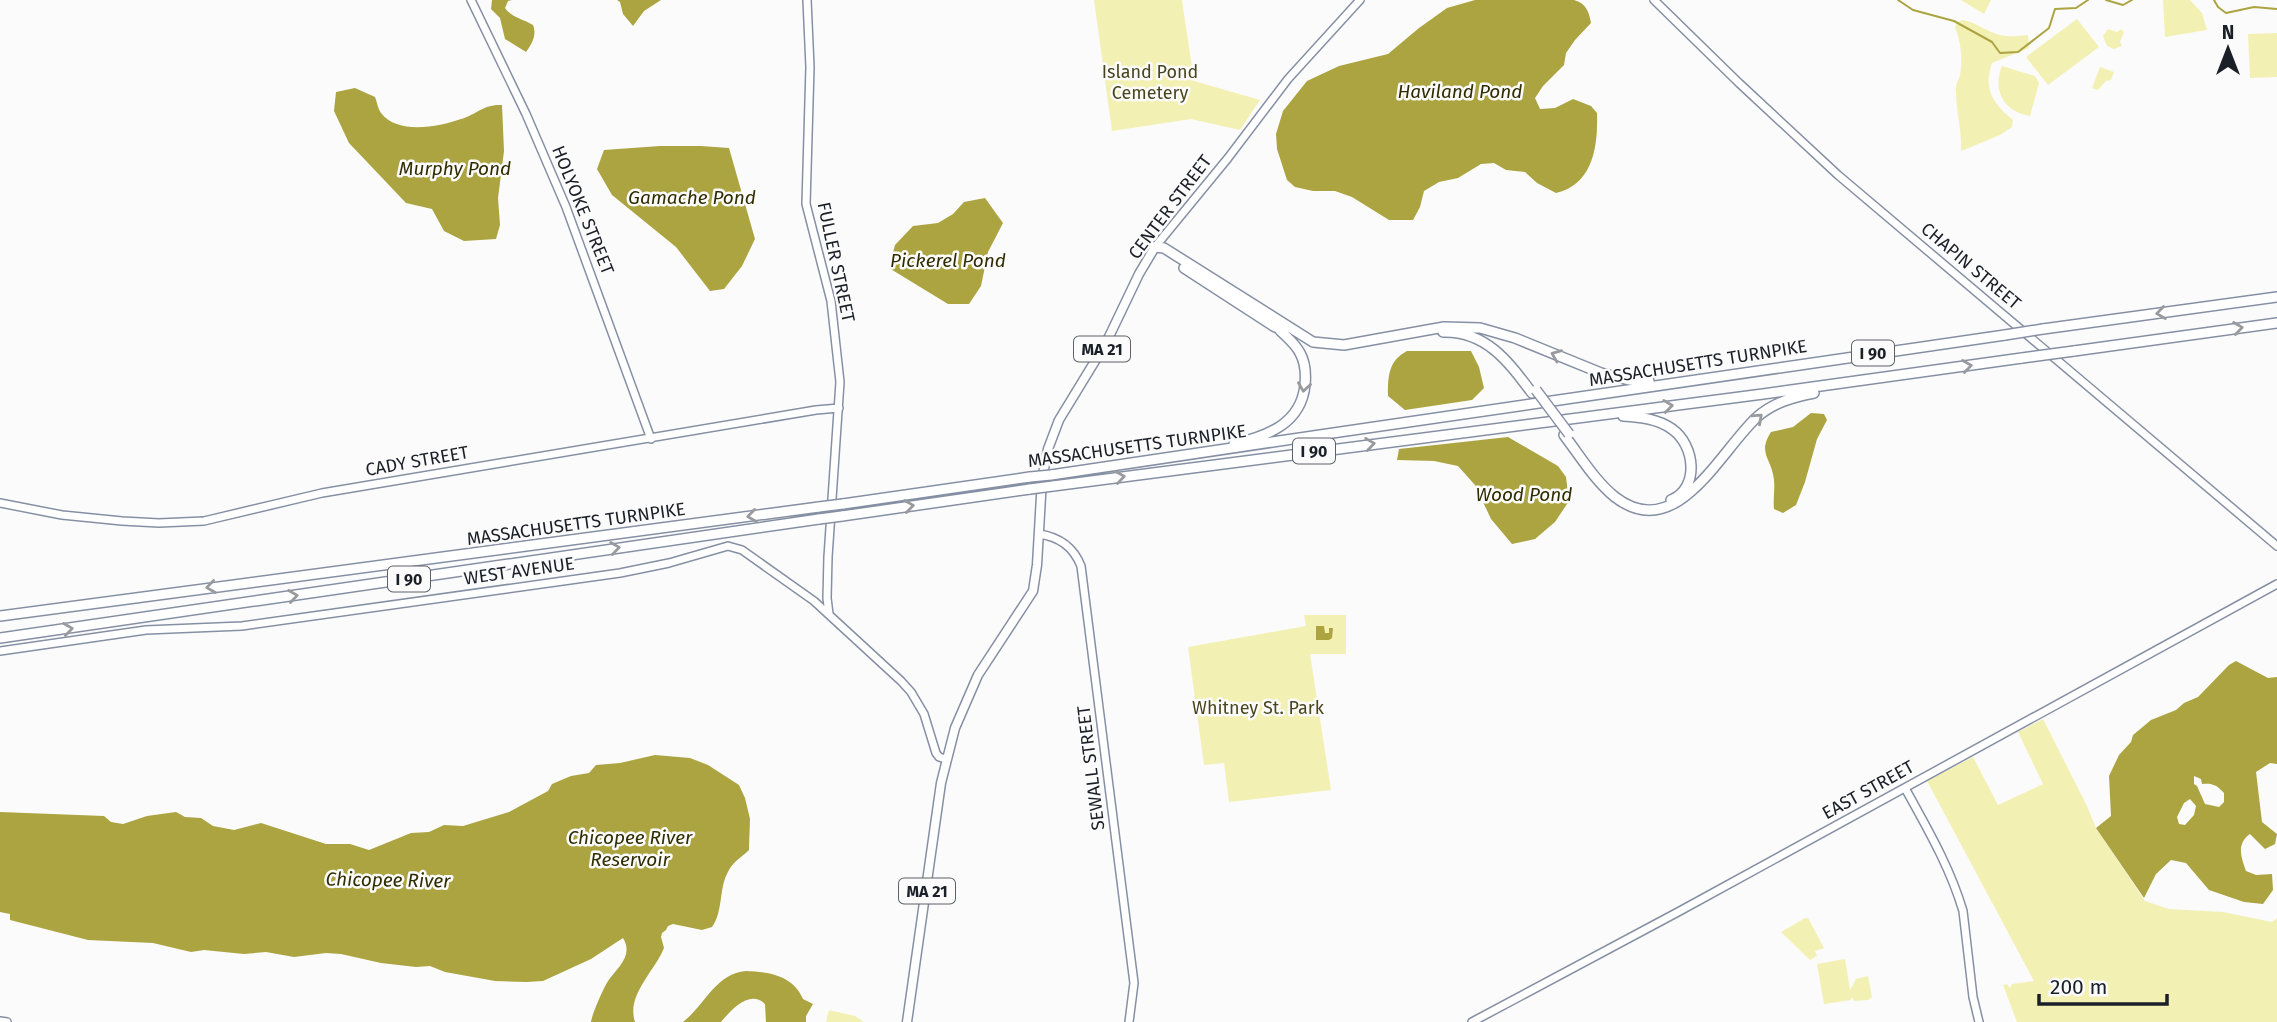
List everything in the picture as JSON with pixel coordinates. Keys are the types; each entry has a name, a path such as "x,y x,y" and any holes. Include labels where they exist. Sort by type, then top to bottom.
{"highway":[{"path":"1155,247 1164,248 1313,342 1344,345 1434,328 1462,326 1489,330 1601,373 1629,380 1647,381 1742,372"},
{"path":"1155,247 1305,344 1329,351 1355,349 1444,332 1472,336 1489,344 1504,357 1534,392"},
{"name":"MASSACHUSETTS TURNPIKE","path":"0,617 1051,475 2277,294"},
{"name":"MASSACHUSETTS TURNPIKE","path":"0,638 1030,489 2277,323"},
{"path":"1132,463 1258,438 1277,430 1289,421 1298,409 1303,395 1305,372 1300,354 1278,328"},
{"path":"1434,328 1464,328 1489,337 1508,353 1534,392 1613,495 1634,508 1657,510 1673,505 1688,495 1757,417 1776,404 1799,396 1924,372"},
{"path":"1566,435 1613,492 1630,503 1646,506 1661,504 1676,498 1688,481 1691,462 1688,449 1677,433 1665,425 1638,417 1576,418"}],"main road":[{"name":"HOLYOKE STREET","path":"471,0 555,180 585,254 651,439"},
{"name":"FULLER STREET","path":"807,0 810,67 806,204 831,301 839,366 839,408 828,557 829,614"},
{"name":"CENTER STREET","path":"907,1022 946,759 955,727 978,675 1033,591 1042,479 1048,449 1055,432 1155,247 1288,79 1360,0"},
{"name":"CHAPIN STREET","path":"1654,0 1838,175 2277,546"},
{"name":"CADY STREET","path":"0,503 65,515 122,521 192,522 322,493 839,408"},
{"name":"SEWALL STREET","path":"1039,534 1063,541 1081,566 1134,983 1129,1022"},
{"name":"WEST AVENUE","path":"0,650 146,630 242,626 620,573 669,563 728,546 741,550 765,565 829,614 880,660 911,692 924,714 936,753 946,759"},
{"name":"EAST STREET","path":"1472,1022 2277,584"},
{"path":"1905,788 1943,858 1959,898 1979,1022"},
{"path":"0,1021 7,1022"}],"green space":[{"name":"Island Pond Cemetery","path":"1094,0 1182,0 1194,81 1260,100 1240,130 1191,119 1112,131"},
{"path":"1961,0 1991,0 1984,14"},
{"path":"2163,0 2190,0 2202,13 2207,30 2165,37"},
{"path":"2077,19 2099,47 2048,85 2026,57"},
{"path":"1963,20 2002,36 2028,35 2029,48 1992,63 1989,72 1989,88 1995,102 2013,120 2012,127 2000,135 1961,151 1956,85 1960,75 1961,57 1955,27"},
{"path":"2108,29 2117,32 2121,29 2124,32 2120,42 2122,46 2114,49 2107,46 2103,36"},
{"path":"2277,33 2277,77 2250,78 2248,34"},
{"path":"2002,66 2035,76 2039,83 2030,116 2013,110 2002,98 1998,83"},
{"path":"2100,67 2114,72 2111,80 2106,81 2098,90 2092,88"},
{"name":"Whitney St. Park","path":"1304,615 1346,615 1346,654 1310,654 1331,790 1229,802 1224,763 1204,765 1188,647 1306,626"},
{"path":"2043,719 2096,828 2145,901 2169,909 2223,912 2272,922 2277,918 2277,1022 2017,1022 2003,985 2007,984 2010,988 2012,984 2034,981 1927,781 1973,757 1998,805 2043,784 2018,732"},
{"path":"1808,918 1824,948 1815,951 1817,956 1810,960 1781,932"},
{"path":"1845,959 1850,990 1856,979 1868,976 1872,997 1855,1001 1851,997 1851,1000 1824,1004 1817,964"},
{"path":"829,1010 855,1016 864,1022 826,1022"}],"water":[{"path":"492,0 512,0 508,1 505,8 514,16 533,25 533,39 526,52 505,39 500,18 491,9"},
{"path":"617,0 661,0 644,11 633,26 623,14"},
{"name":"Haviland Pond","path":"1475,0 1574,0 1586,8 1591,23 1566,53 1564,65 1535,98 1540,109 1555,108 1573,99 1591,106 1597,113 1596,139 1591,162 1578,181 1556,193 1537,183 1525,172 1506,170 1494,163 1481,164 1458,178 1439,182 1424,191 1413,220 1389,220 1352,197 1335,191 1313,191 1295,187 1287,180 1277,149 1276,134 1283,111 1307,81 1339,66 1388,54 1447,8"},
{"name":"Murphy Pond","path":"355,88 375,97 380,111 388,120 408,127 441,125 490,106 502,105 504,151 498,198 500,225 496,239 464,241 444,231 432,209 406,203 349,143 334,111 336,92"},
{"name":"Gamache Pond","path":"660,146 729,148 755,239 742,266 724,289 710,291 676,247 612,195 597,169 604,150"},
{"name":"Pickerel Pond","path":"985,198 1003,223 988,252 981,286 969,304 948,304 889,268 895,245 913,226 938,223 953,214 964,202"},
{"path":"1407,351 1471,351 1479,367 1484,388 1472,400 1405,410 1388,396 1388,389 1393,365"},
{"path":"1811,413 1824,414 1827,420 1817,439 1796,505 1783,513 1774,509 1773,473 1765,446 1771,432 1793,427"},
{"name":"Wood Pond","path":"1508,437 1558,466 1566,477 1569,501 1555,522 1535,539 1512,544 1491,519 1475,485 1458,466 1434,461 1397,460 1399,449"},
{"path":"1316,626 1324,626 1325,633 1329,633 1329,628 1333,628 1332,638 1316,640"},
{"path":"2236,661 2268,678 2277,677 2277,764 2270,763 2256,772 2262,822 2277,834 2275,844 2265,849 2250,834 2241,846 2246,871 2256,875 2272,874 2273,890 2263,904 2244,902 2209,890 2186,863 2171,860 2156,874 2144,898 2096,828 2111,816 2109,776 2133,735 2151,720 2198,697","holes":["2194,776 2201,779 2202,784 2214,785 2224,793 2224,802 2219,807 2205,804 2194,784","2190,799 2196,806 2194,815 2185,825 2179,824 2177,817 2184,803"]},
{"name":"Chicopee River Reservoir","path":"655,755 690,758 708,765 739,785 750,819 749,850 729,870 712,927 702,930 673,924 662,933 664,948 634,1002 635,1022 591,1022 606,984 625,956 627,950 623,938 591,959 543,981 495,981 445,972 430,966 381,963 341,954 294,957 266,952 191,952 153,943 88,940 10,920 10,914 0,912 0,812 104,816 111,822 123,824 147,816 176,812 185,817 201,818 213,826 234,830 261,823 326,844 350,844 369,850 411,833 429,832 444,825 463,826 509,812 548,791 552,784 571,776 589,773 596,765"},
{"path":"746,971 772,974 793,985 803,999 813,1004 806,1016 806,1022 766,1022 765,1004 753,999 741,1003 721,1022 683,1022 718,984 735,973"}],"waterway":[{"path":"1898,0 1913,10 1954,21 1992,42 2000,53 2018,52 2049,28 2055,9 2076,8 2088,0"},
{"path":"2106,0 2123,5 2132,0"},
{"path":"2214,0 2226,13 2254,7 2277,9"}],"water label":[{"name":"Chicopee River","path":"388,880"}]}
